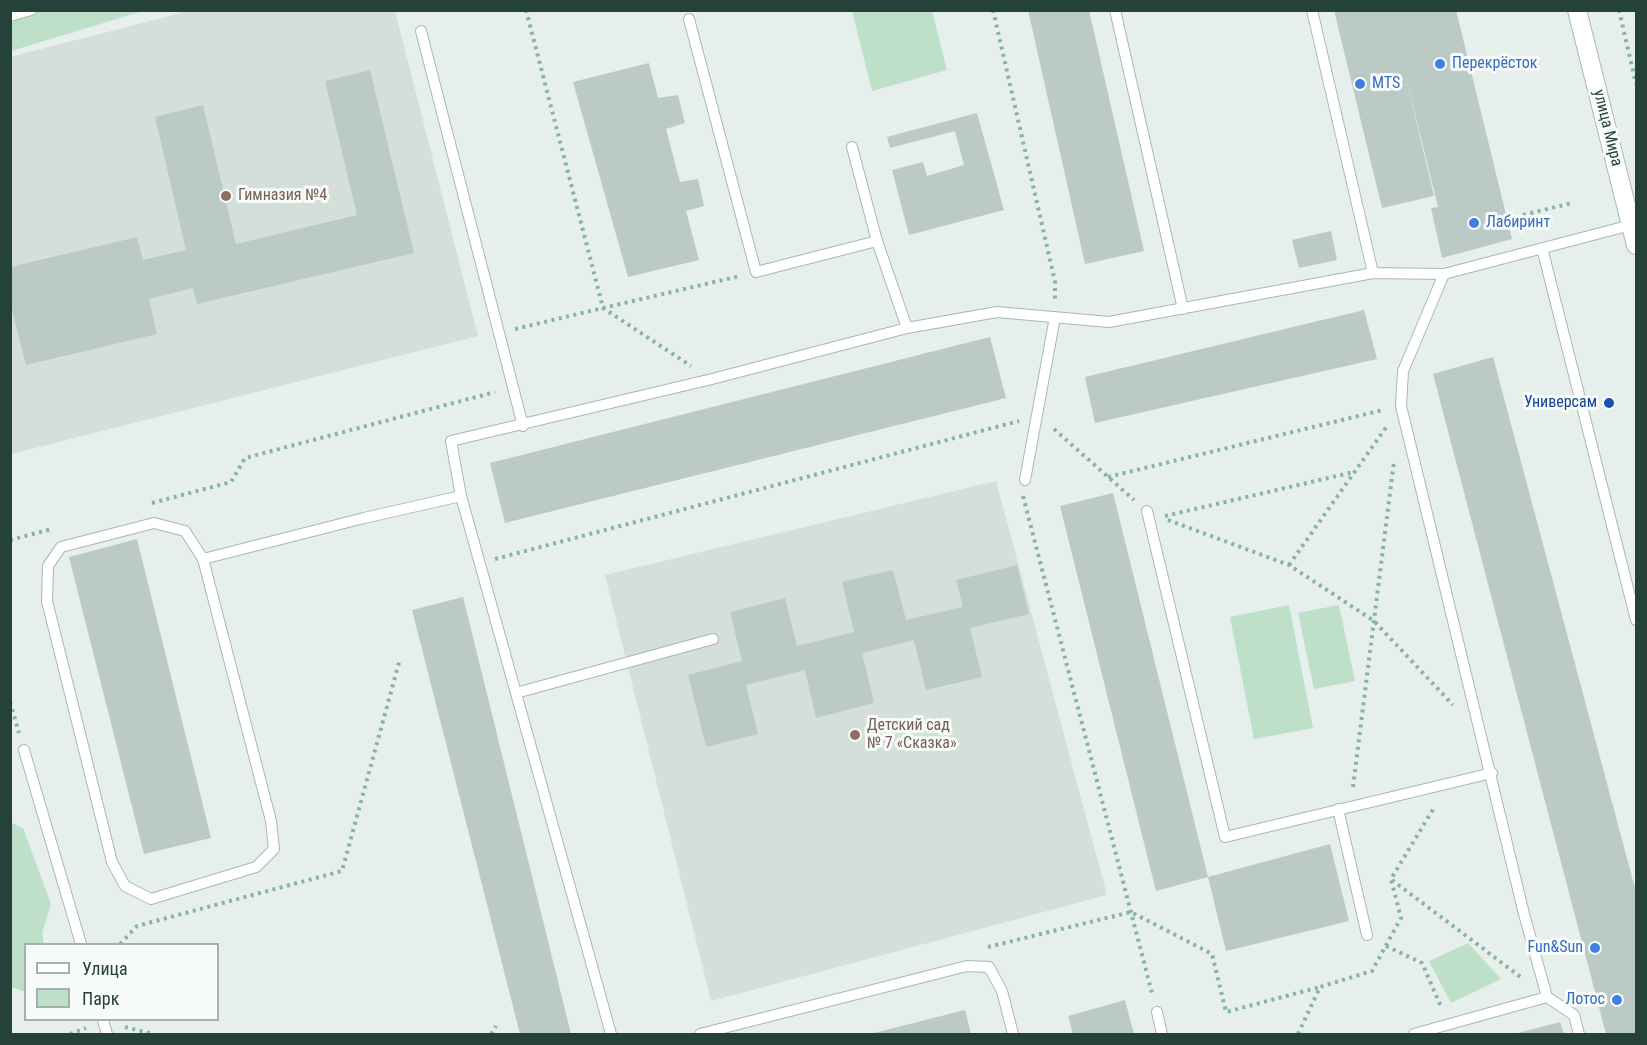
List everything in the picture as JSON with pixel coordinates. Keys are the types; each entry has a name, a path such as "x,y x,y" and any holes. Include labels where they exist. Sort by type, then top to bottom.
{"main road":[{"name":"улица Мира","path":"1577,10 1636,245"}],"lane":[{"path":"10,16 31,10"},
{"path":"1115,10 1183,309"},
{"path":"1312,10 1373,273"},
{"path":"689,19 756,272 877,241"},
{"path":"421,31 523,426"},
{"path":"852,147 877,241 908,328"},
{"path":"611,1035 461,496 450,441 523,426 908,328 997,312 1108,322 1373,273 1444,274 1631,225"},
{"path":"1542,248 1636,620"},
{"path":"1444,274 1403,370 1401,406 1492,773 1524,914 1547,997 1574,1015 1579,1035"},
{"path":"1025,480 1039,416 1055,317"},
{"path":"203,559 461,496"},
{"path":"1147,512 1225,837 1492,773"},
{"path":"154,523 185,531 203,559 271,821 274,849 256,867 152,899 125,886 111,862 47,601 48,566 61,547 154,523"},
{"path":"516,693 713,639"},
{"path":"24,750 80,943"},
{"path":"1338,809 1367,935"},
{"path":"700,1035 739,1030 967,966 989,967 1002,992 1013,1035"},
{"path":"1414,1035 1547,997"},
{"path":"1157,1012 1162,1035"}],"path":[{"path":"526,10 603,308 712,379"},
{"path":"993,10 1055,282 1055,317"},
{"path":"1619,10 1636,84"},
{"path":"1523,214 1572,203"},
{"path":"499,333 756,272"},
{"path":"143,505 231,482 245,458 513,387"},
{"path":"1289,565 1401,406"},
{"path":"1108,477 1401,406"},
{"path":"480,563 1039,416 1147,512"},
{"path":"1350,806 1395,451"},
{"path":"1354,472 1162,517 1289,565 1374,621 1483,737"},
{"path":"1025,480 1023,494 1157,1012"},
{"path":"10,540 55,529"},
{"path":"122,943 137,926 342,871 400,659"},
{"path":"10,702 24,750"},
{"path":"1391,879 1547,997"},
{"path":"981,948 1131,912 1212,954 1226,1012 1320,987"},
{"path":"1386,946 1422,963 1449,1025"},
{"path":"106,1021 153,1035"},
{"path":"491,1035 496,1026"}],"shaded area":[{"name":"Гимназия №4","path":"189,11 395,11 478,336 11,454 10,57"},
{"name":"Детский сад № 7 «Сказка»","path":"996,481 1107,895 711,1001 605,575"}],"green space":[{"path":"11,11 143,11 11,51"},
{"path":"852,11 932,11 947,70 872,91"},
{"path":"1289,605 1313,728 1254,739 1230,617"},
{"path":"1339,605 1355,681 1314,689 1298,613"},
{"path":"10,822 23,828 51,904 42,933 44,943 24,943 24,992 11,987"},
{"path":"1468,943 1501,979 1451,1003 1429,961"}],"building":[{"path":"1028,10 1089,10 1144,251 1085,264"},
{"path":"1334,10 1456,10 1512,239 1442,258 1431,208 1438,207 1402,61 1434,196 1382,208"},
{"path":"649,63 658,98 678,95 685,123 666,129 680,182 698,179 704,206 686,211 699,260 628,277 573,82"},
{"path":"370,70 414,253 197,304 193,288 149,299 157,334 26,365 10,302 10,267 137,237 143,260 186,250 155,117 203,105 236,244 357,215 325,81"},
{"path":"977,113 1004,210 909,235 892,170 923,162 927,176 964,165 955,131 890,148 887,137"},
{"path":"1331,231 1337,260 1299,268 1292,240"},
{"path":"1364,310 1377,359 1095,423 1085,377"},
{"path":"990,337 1006,398 505,523 490,463"},
{"path":"1493,357 1636,892 1636,1034 1606,1034 1433,374"},
{"path":"1113,493 1208,877 1156,891 1060,506"},
{"path":"137,539 211,838 144,854 69,557"},
{"path":"1017,565 1029,614 970,628 982,677 926,690 914,640 862,653 874,703 816,718 805,670 746,685 758,734 706,747 688,675 742,661 730,612 785,598 797,646 854,632 842,582 893,570 906,620 963,607 956,580"},
{"path":"463,597 571,1034 520,1034 412,610"},
{"path":"1330,844 1349,921 1226,951 1208,877"},
{"path":"1125,1000 1134,1034 1073,1034 1068,1016"},
{"path":"965,1010 971,1034 870,1034"},
{"path":"1560,1022 1564,1034 1514,1034"}],"place":[{"name":"Перекрёсток","path":"1440,64"},
{"name":"MTS","path":"1360,84"},
{"name":"Гимназия №4","path":"226,196"},
{"name":"Лабиринт","path":"1474,223"},
{"name":"Универсам","path":"1609,403"},
{"name":"Детский сад № 7 «Сказка»","path":"855,735"},
{"name":"Fun&Sun","path":"1595,948"},
{"name":"Лотос","path":"1617,1000"}]}
